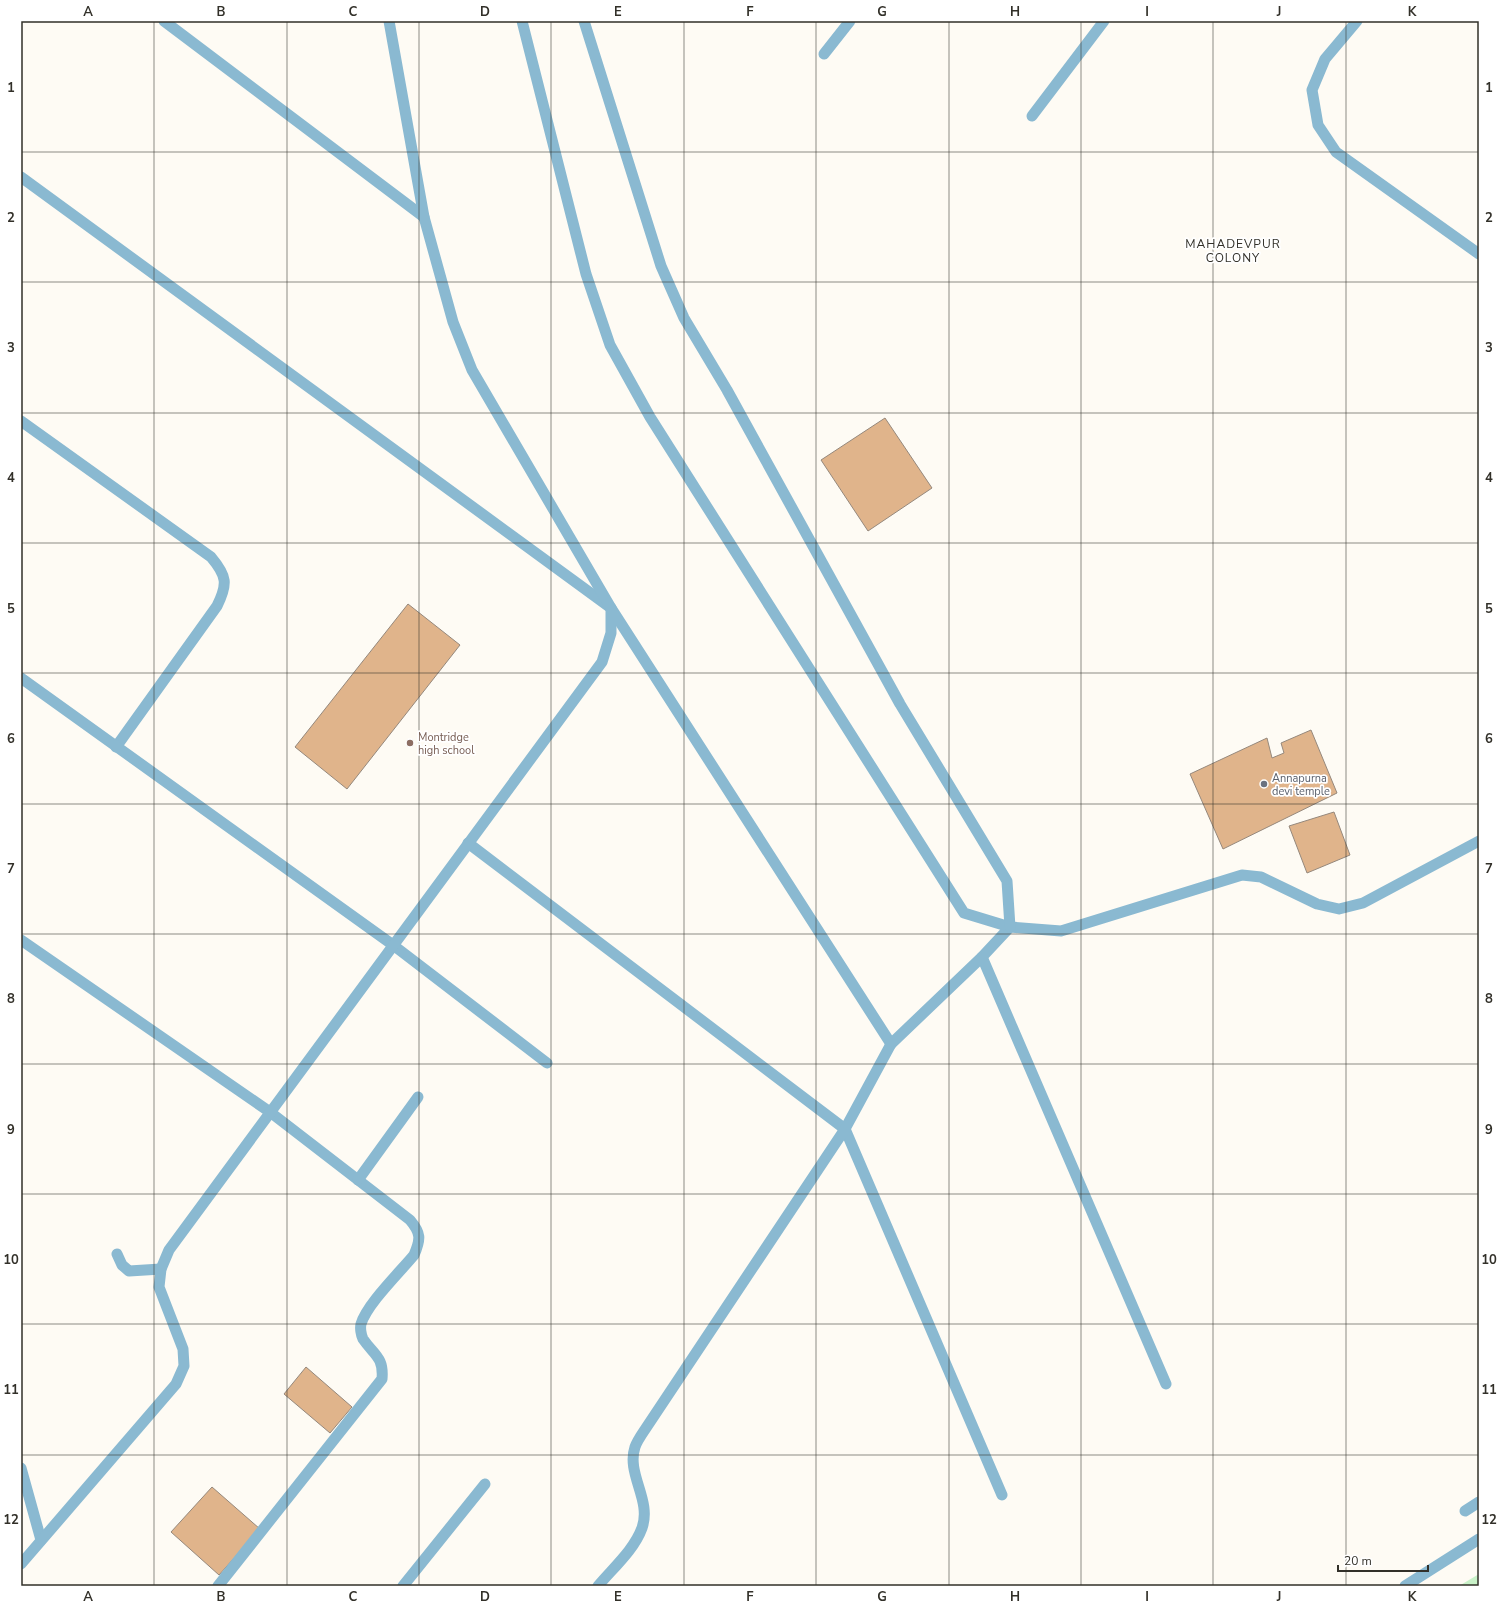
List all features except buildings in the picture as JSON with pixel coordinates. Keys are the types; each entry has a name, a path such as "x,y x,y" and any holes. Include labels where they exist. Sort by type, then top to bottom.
{"street":[{"path":"164,21 424,217"},
{"path":"389,21 424,217 453,322 472,370 610,608 891,1044"},
{"path":"522,21 586,274 610,345 650,417 964,913 1010,927 1061,931 1242,875 1261,877 1317,904 1339,909 1363,903 1479,841"},
{"path":"584,21 661,266 684,318 727,390 900,704 1007,881 1010,927 982,957 891,1044 845,1129 646,1428 635,1447 634,1468 645,1506 642,1527 633,1546 598,1586"},
{"path":"824,54 850,21"},
{"path":"1032,116 1104,21"},
{"path":"1356,21 1325,59 1312,90 1318,125 1336,152 1479,254"},
{"path":"21,177 610,608"},
{"path":"21,422 211,557 223,570 224,591 216,606 116,747"},
{"path":"21,1564 176,1384 184,1366 183,1349 159,1287 161,1269 169,1250 602,662 611,633 610,608"},
{"path":"21,678 393,945 547,1063"},
{"path":"468,843 845,1129 1002,1495"},
{"path":"21,940 270,1112 410,1220 419,1231 419,1244 414,1255 367,1312 360,1325 362,1338 380,1359 383,1369 382,1379 218,1586"},
{"path":"982,957 1166,1384"},
{"path":"358,1180 418,1097"},
{"path":"117,1254 122,1266 129,1271 161,1269"},
{"path":"21,1468 41,1540"},
{"path":"403,1586 485,1484"},
{"path":"1465,1510 1479,1502"},
{"path":"1405,1586 1479,1539"}],"green space":[{"path":"1479,1574 1479,1586 1459,1586"}],"place":[{"name":"Montridge high school","path":"410,743"},
{"name":"Annapurna devi temple","path":"1264,784"}],"district":[{"name":"MAHADEVPUR COLONY","path":"1233,251"}]}
